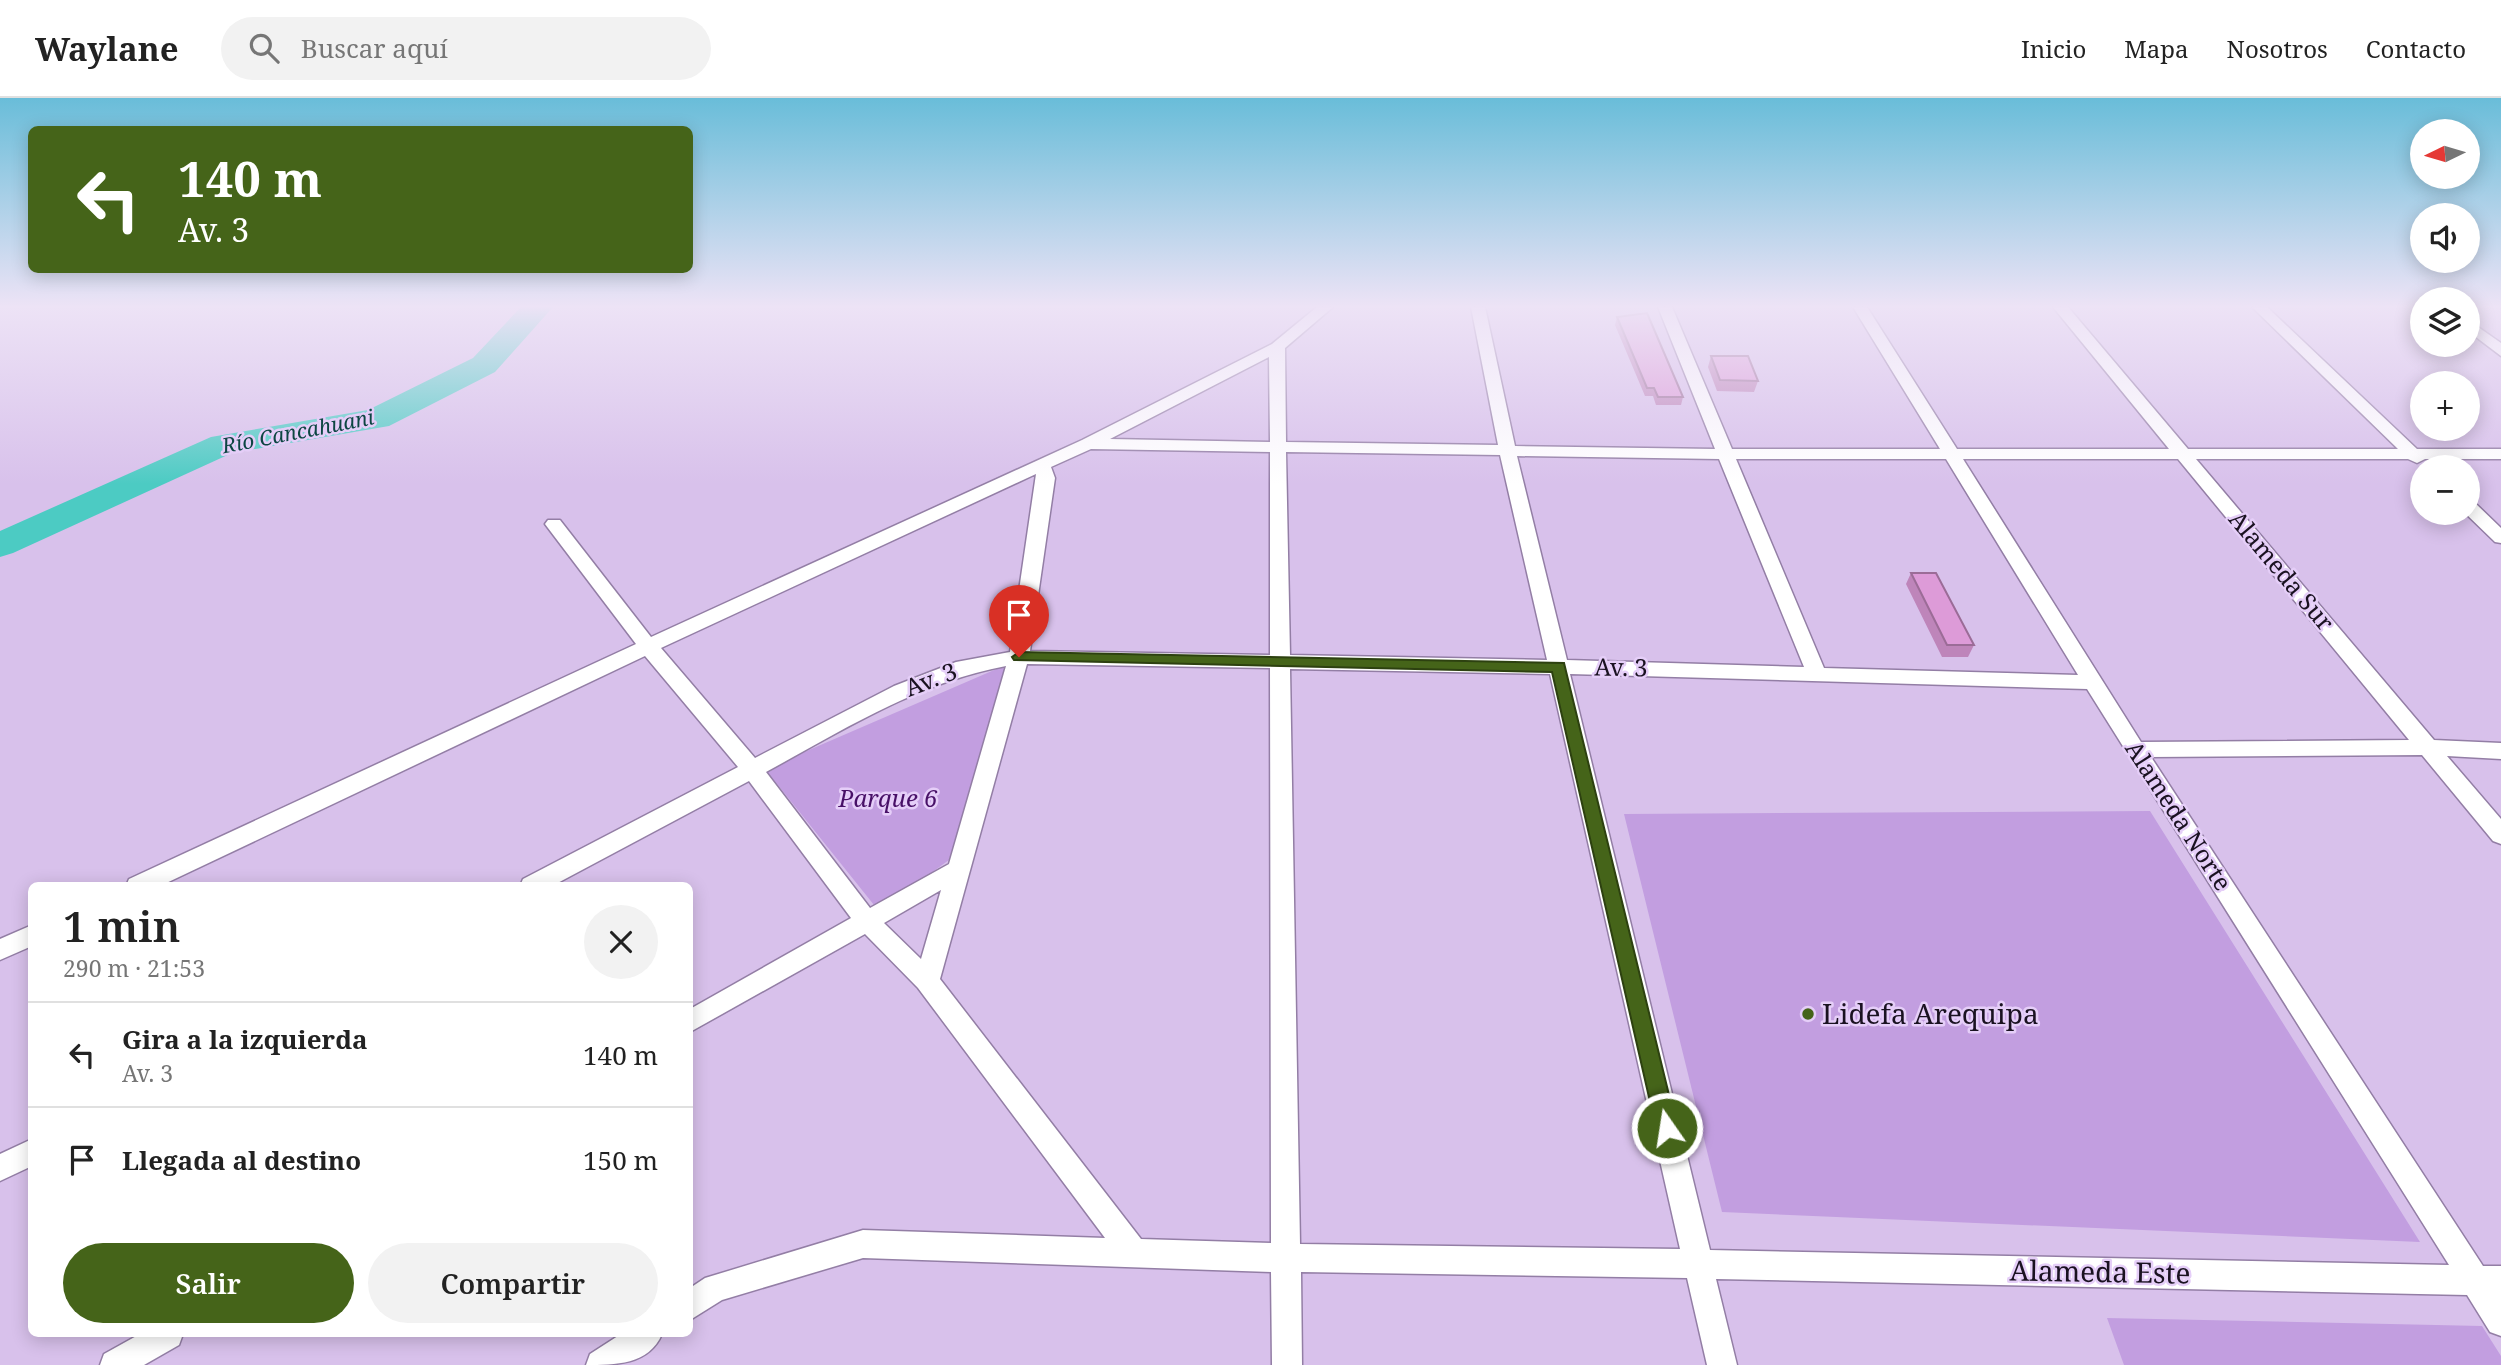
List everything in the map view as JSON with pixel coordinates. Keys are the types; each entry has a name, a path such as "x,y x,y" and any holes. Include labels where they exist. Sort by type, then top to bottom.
{"street":[{"path":"146,882 648,646 1088,444 1240,366"},
{"path":"1277,366 1287,1365"},
{"path":"1490,366 1721,1365"},
{"path":"1690,366 1815,673"},
{"name":"Alameda Norte","path":"1897,366 2135,750 2488,1281 2501,1321"},
{"name":"Alameda Sur","path":"2110,366 2501,835"},
{"path":"2321,366 2413,454"},
{"path":"1088,444 1726,454 2501,454"},
{"path":"928,981 1019,657 1046,478 1042,465"},
{"path":"2480,518 2501,538"},
{"path":"554,524 648,646 751,768 866,920 928,981 1135,1254"},
{"name":"Av. 3","path":"538,882 901,691 962,667 1019,657 1559,667 2094,682"},
{"path":"2135,750 2427,747 2501,751"},
{"path":"693,1019 959,869"},
{"path":"0,950 28,937"},
{"path":"0,1168 28,1154"},
{"name":"Alameda Este","path":"693,1303 715,1288 863,1244 1285,1258 2488,1281"},
{"path":"115,1365 163,1337"},
{"path":"601,1365 643,1337"}],"green space":[{"name":"Parque 6","path":"1008,664 949,860 866,920 874,905 765,769"},
{"name":"Lidefa Arequipa","path":"2150,811 2420,1242 1722,1212 1624,814"},
{"path":"2107,1318 2482,1326 2501,1356 2501,1365 2124,1365"}],"building":[{"path":"1638,366 1670,366 1683,397 1658,397 1654,388 1647,388"},
{"path":"1715,366 1752,366 1758,381 1720,380"},
{"path":"1911,573 1936,573 1974,645 1947,645"}],"waterway":[{"name":"Río Cancahuani","path":"0,545 223,444 377,419 482,366"}],"place":[{"name":"Lidefa Arequipa","path":"1808,1014"}],"route":[{"path":"1019,657 1559,667 1667,1128"}]}
